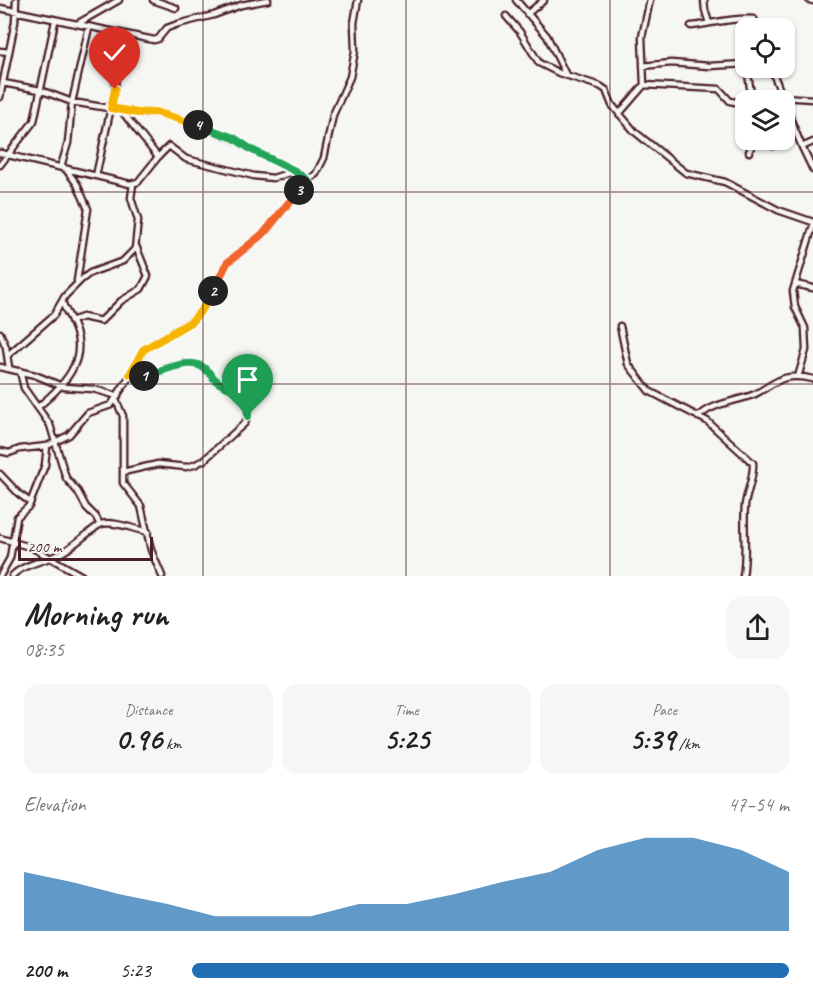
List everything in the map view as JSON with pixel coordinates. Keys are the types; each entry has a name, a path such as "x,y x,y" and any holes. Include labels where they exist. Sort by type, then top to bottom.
{"street":[{"path":"0,97 16,12 16,0"},
{"path":"77,24 119,0"},
{"path":"153,0 176,8"},
{"path":"0,9 154,40 158,39 167,28 178,24 214,15 241,4 268,0"},
{"path":"0,451 9,453 20,449 47,446 69,435 88,413 109,406 117,398 143,350 192,321 203,308 227,263 265,232 307,180 316,174 324,158 333,115 350,77 356,51 354,23 358,0"},
{"path":"516,0 547,36 566,75"},
{"path":"526,14 544,0"},
{"path":"619,114 644,85 642,37 650,0"},
{"path":"704,0 710,23"},
{"path":"506,15 520,32 539,63 606,90 612,105 635,132 686,173 725,182 778,210 813,222"},
{"path":"691,26 735,18"},
{"path":"3,154 11,152 32,125 55,21"},
{"path":"62,167 68,143 72,102 89,27"},
{"path":"96,176 111,108 118,33"},
{"path":"0,51 9,52"},
{"path":"643,66 671,63 735,66"},
{"path":"3,83 40,90 72,102 138,113 156,112 190,122 234,138 252,150 295,171 307,180"},
{"path":"644,85 719,89 730,101 735,102"},
{"path":"795,100 813,99"},
{"path":"120,109 158,157"},
{"path":"795,131 813,170"},
{"path":"801,147 813,142"},
{"path":"3,154 133,184 138,183 169,146 186,159 254,176 273,178 295,171"},
{"path":"0,165 3,154"},
{"path":"62,167 77,184 88,209 77,284"},
{"path":"71,321 83,317 101,321 122,301 141,289 148,276 136,246 137,216 131,198 133,184"},
{"path":"798,377 806,341 804,324 793,298 795,284 813,226"},
{"path":"8,355 54,315 62,301 77,284 90,273 123,261 136,246"},
{"path":"795,284 813,288"},
{"path":"38,407 61,386 76,364 79,355 77,338 62,301"},
{"path":"620,326 628,364 649,391 707,421 753,463 745,509 742,576"},
{"path":"0,333 8,355 9,368"},
{"path":"123,472 158,464 194,465 213,453 240,429 248,416 246,396 238,390 218,383 203,367 194,364 182,365 156,374 142,376 130,374"},
{"path":"0,367 35,375 61,386 73,389 93,389 117,398"},
{"path":"20,371 24,388 50,424 67,480 100,525"},
{"path":"698,417 712,406 745,398 783,379 798,377 813,380"},
{"path":"117,398 123,416 125,453 123,483 139,502 151,550 162,576"},
{"path":"0,576 10,558 18,517 30,502 45,465 47,446"},
{"path":"0,474 30,502"},
{"path":"12,576 28,566 52,558 76,544 100,525 109,524 148,532"},
{"path":"0,538 33,548 82,576"}],"route":[{"path":"115,89 111,108 138,113 156,112 222,133 295,171 307,180 265,232 227,263 203,308 192,321 143,350 130,374 142,376 156,374 182,365 194,364 203,367 218,383 232,387 246,396 248,416"}]}
